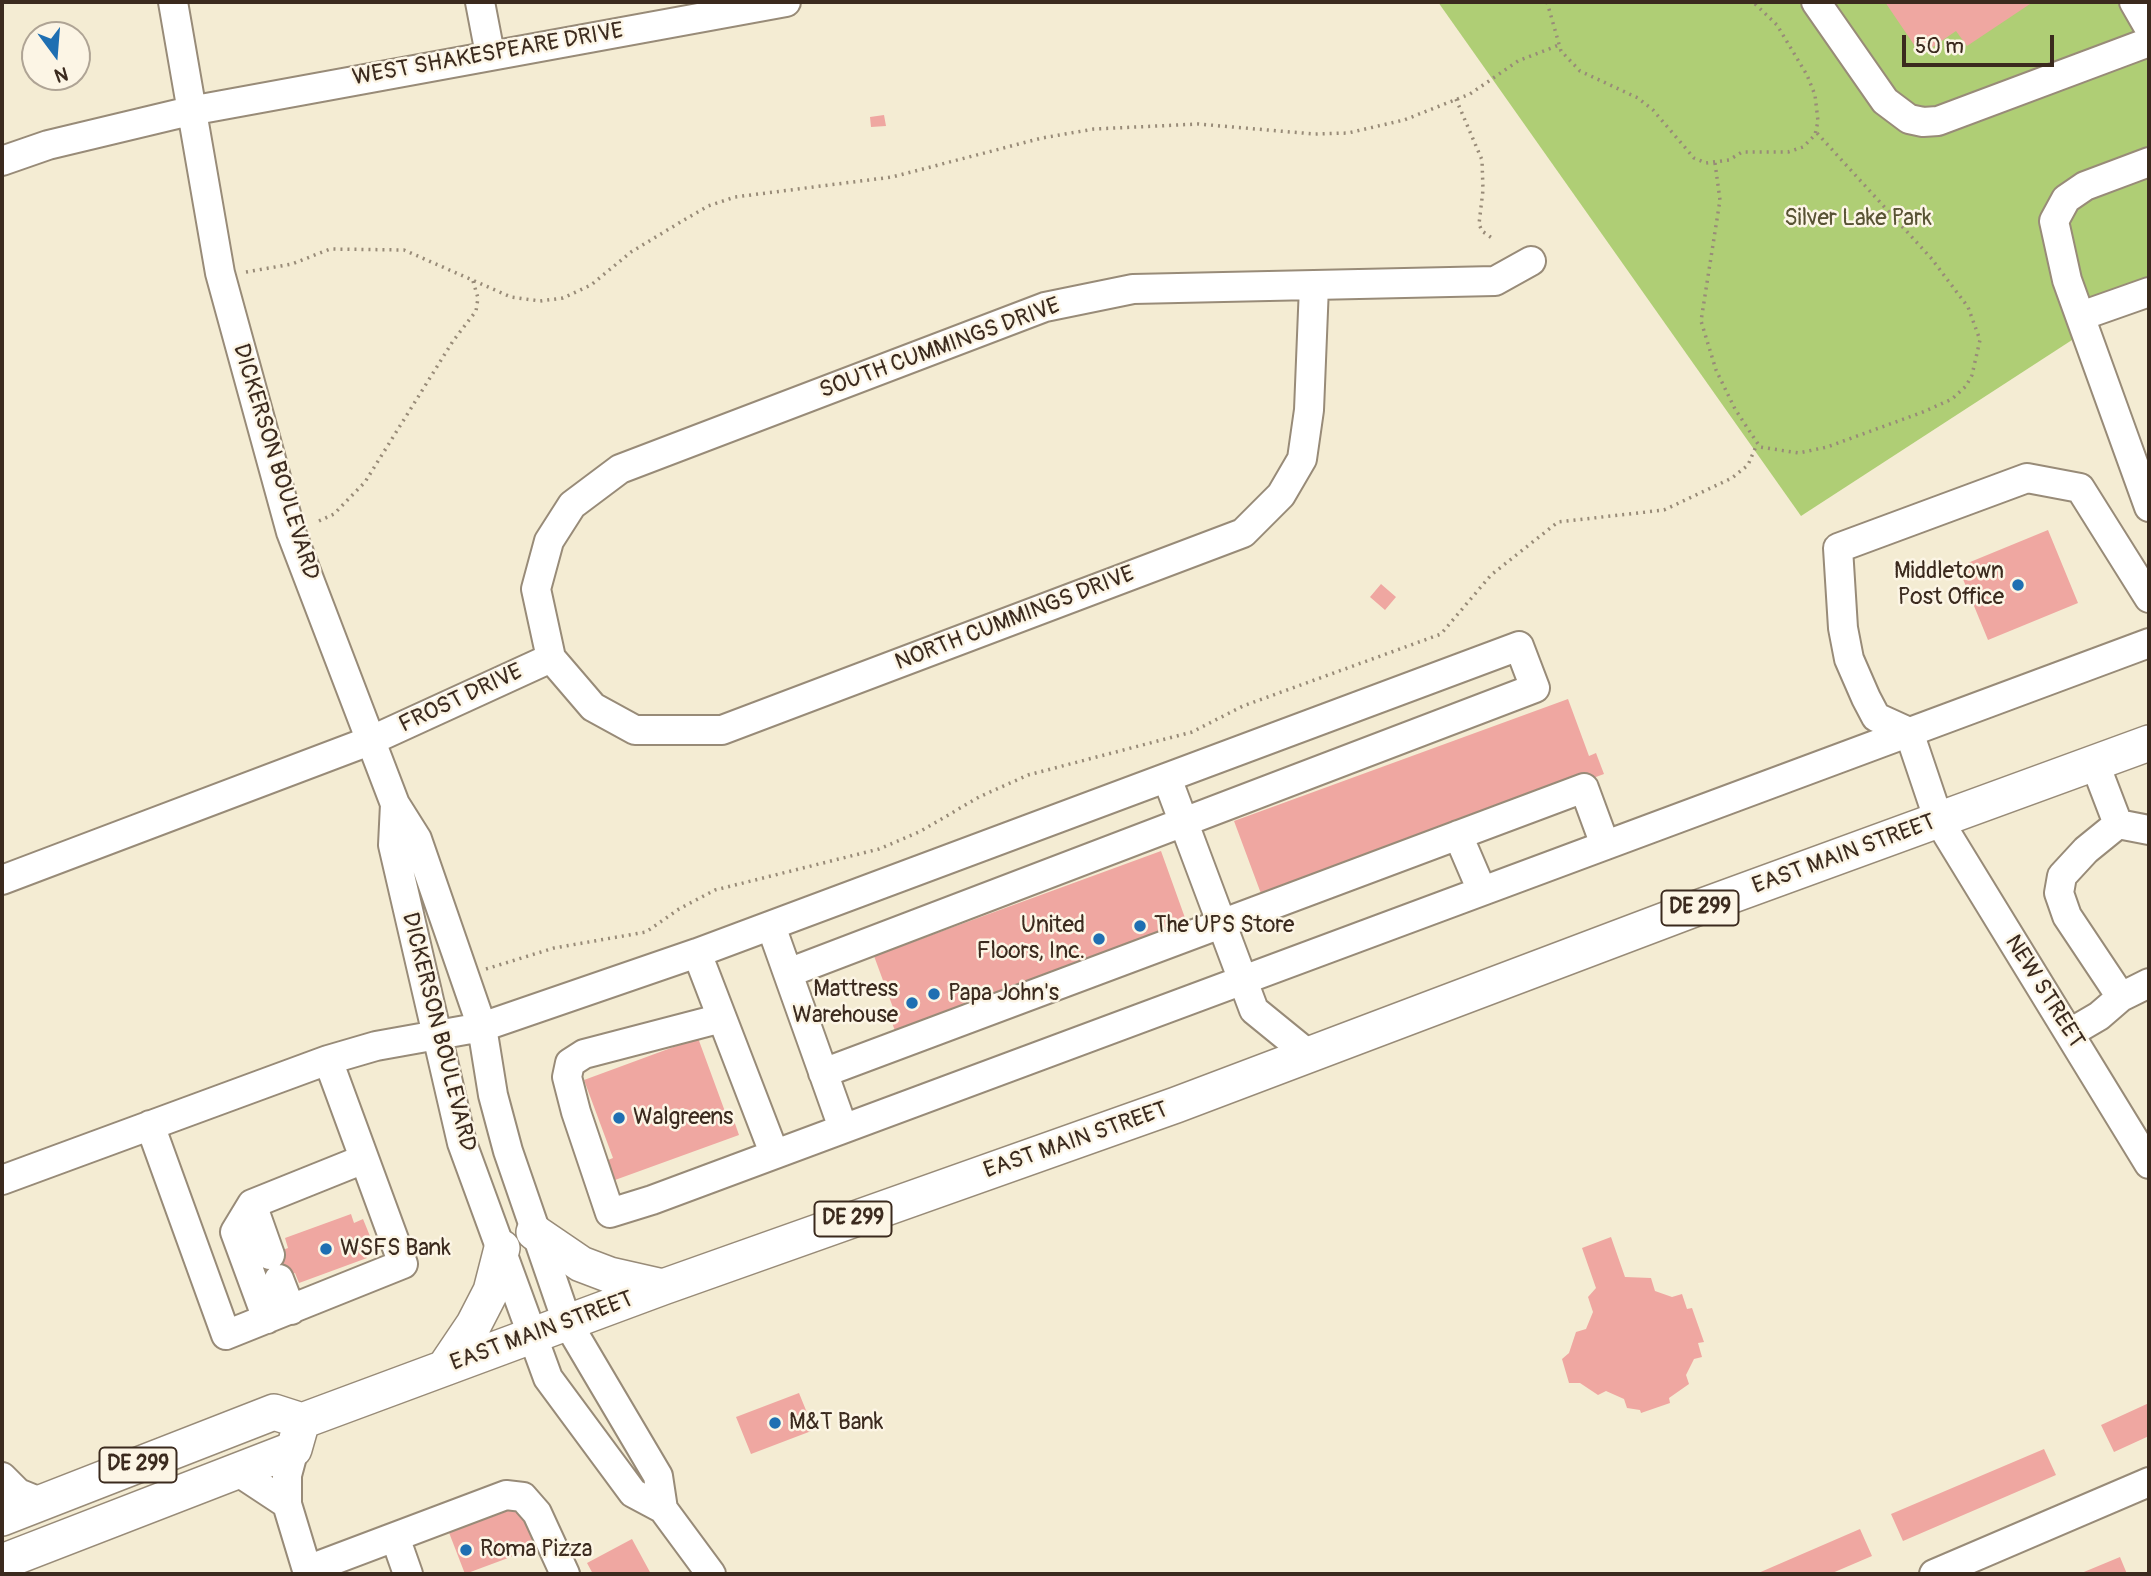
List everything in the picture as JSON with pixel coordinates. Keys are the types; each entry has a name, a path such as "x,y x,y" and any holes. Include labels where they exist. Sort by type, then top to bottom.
{"main road":[{"name":"EAST MAIN STREET","path":"298,1435 446,1367 531,1335 1176,1105 2149,743"},
{"path":"534,1233 581,1264 610,1275 663,1287"},
{"path":"446,1367 474,1324 491,1291 502,1248"},
{"name":"DE 299","path":"2,1518 274,1412 298,1435 237,1471 2,1562"}],"street":[{"name":"DICKERSON BOULEVARD","path":"173,2 220,273 291,532 395,804 417,839 460,961 482,1027 493,1095 534,1233 568,1322 658,1476 663,1509"},
{"path":"480,2 489,54"},
{"name":"WEST SHAKESPEARE DRIVE","path":"2,161 48,145 190,111 784,2"},
{"path":"1816,2 1885,101 1909,120 1923,122 1938,121 2149,42"},
{"path":"2134,2 2149,28"},
{"path":"2149,162 2085,186 2066,199 2053,220 2067,280 2138,441 2149,507"},
{"name":"SOUTH CUMMINGS DRIVE","path":"551,658 536,589 549,541 572,505 620,469 1045,307 1133,289 1495,281 1531,261"},
{"name":"NORTH CUMMINGS DRIVE","path":"551,658 593,707 635,730 722,730 1242,533 1281,495 1302,459 1308,410 1314,286"},
{"path":"2081,316 2149,292"},
{"path":"1909,732 1876,717 1849,659 1843,628 1838,548 2027,478 2080,488 2149,598"},
{"path":"722,1017 584,1054 570,1063 567,1077 576,1112 610,1213 652,1200 2149,643"},
{"path":"2,1180 328,1060 376,1046 482,1027 697,953 1519,646 1535,688 788,973"},
{"name":"FROST DRIVE","path":"2,880 372,740 551,658"},
{"name":"NEW STREET","path":"1909,732 1939,821 2149,1164"},
{"path":"2095,764 2118,824"},
{"path":"1167,778 1254,1010 1308,1054"},
{"path":"823,1073 1584,788 1605,845"},
{"name":"DICKERSON BOULEVARD","path":"395,804 393,845 439,1035 446,1082 462,1143 502,1248 531,1335 548,1378 633,1493 663,1509"},
{"path":"2118,824 2149,830"},
{"path":"2118,824 2062,876 2059,893 2067,916 2121,997"},
{"path":"1458,835 1482,891"},
{"path":"771,926 843,1128"},
{"path":"697,953 774,1153"},
{"path":"2070,1033 2099,1016 2121,997 2149,983"},
{"path":"150,1125 226,1335 403,1264 328,1060"},
{"path":"279,1315 235,1232 252,1204 364,1159"},
{"path":"252,1204 274,1267 279,1315"},
{"path":"298,1435 287,1475 287,1504 308,1572 506,1495 523,1497 537,1513 557,1572"},
{"path":"237,1471 287,1504"},
{"path":"2,1477 18,1493 40,1502"},
{"path":"1934,1574 2149,1482"},
{"path":"663,1509 711,1574"},
{"path":"395,1537 408,1574"}],"path":[{"path":"1547,2 1559,45 1580,71 1638,98 1653,110 1694,158 1715,163 1729,160 1742,152 1788,152 1802,147 1816,132 1818,121 1815,95 1807,75 1777,25 1753,2"},
{"path":"246,272 292,264 330,249 404,250 511,297 541,301 564,298 591,285 631,252 684,219 726,200 779,189 892,177 1042,138 1094,129 1198,124 1314,134 1348,132 1404,120 1455,99 1518,61 1559,45"},
{"path":"1455,99 1482,160 1483,190 1479,224 1492,238"},
{"path":"1715,163 1720,200 1701,321 1721,380 1735,410 1758,444 1799,453 1827,447 1952,399 1966,386 1979,355 1980,340 1969,307 1931,258 1816,132"},
{"path":"318,521 334,514 366,482 439,363 476,311 478,298 472,281"},
{"path":"460,961 480,957 481,971 554,948 646,932 679,909 715,890 878,849 921,831 979,797 1028,775 1183,735 1243,706 1330,677 1372,656 1441,634 1491,575 1558,522 1664,510 1732,478 1748,465 1758,444"}],"green space":[{"name":"Silver Lake Park","path":"1438,2 2149,2 2149,290 1801,516"}],"building":[{"path":"1885,2 2033,2 1967,46 1956,31 1921,55"},
{"path":"884,115 886,126 871,127 870,117"},
{"name":"Middletown Post Office","path":"2048,530 2078,603 1988,640 1958,567"},
{"path":"1381,584 1396,597 1385,610 1370,597"},
{"path":"1568,699 1589,756 1596,753 1604,774 1263,899 1234,821"},
{"path":"1161,851 1189,929 897,1036 889,1015 895,1013 874,956"},
{"path":"698,1038 727,1117 732,1115 739,1135 615,1180 608,1160 613,1158 584,1080"},
{"name":"WSFS Bank","path":"351,1214 354,1223 363,1219 374,1246 364,1250 367,1258 299,1283 295,1273 270,1282 261,1258 288,1248 285,1238"},
{"path":"1611,1237 1625,1277 1651,1278 1655,1291 1672,1297 1682,1294 1687,1309 1692,1308 1704,1342 1698,1343 1702,1357 1694,1359 1686,1375 1689,1384 1669,1398 1670,1403 1641,1413 1640,1410 1627,1408 1624,1399 1606,1391 1598,1395 1580,1383 1569,1383 1562,1359 1569,1353 1576,1332 1586,1329 1593,1312 1588,1297 1596,1288 1582,1248"},
{"name":"M&T Bank","path":"799,1393 814,1430 751,1454 736,1417"},
{"path":"2149,1403 2149,1436 2114,1452 2101,1425"},
{"path":"2044,1449 2056,1475 1903,1541 1891,1514"},
{"path":"518,1503 535,1548 465,1574 448,1530"},
{"path":"1860,1529 1872,1556 1830,1574 1756,1574"},
{"path":"632,1539 651,1574 593,1574 587,1563"},
{"path":"2120,1557 2127,1574 2079,1574"}],"place":[{"name":"Middletown Post Office","path":"2018,585"},
{"name":"The UPS Store","path":"1140,926"},
{"name":"United Floors, Inc.","path":"1099,939"},
{"name":"Papa John's","path":"934,994"},
{"name":"Mattress Warehouse","path":"912,1003"},
{"name":"Walgreens","path":"619,1118"},
{"name":"WSFS Bank","path":"326,1249"},
{"name":"M&T Bank","path":"775,1423"},
{"name":"Roma Pizza","path":"466,1550"}]}
